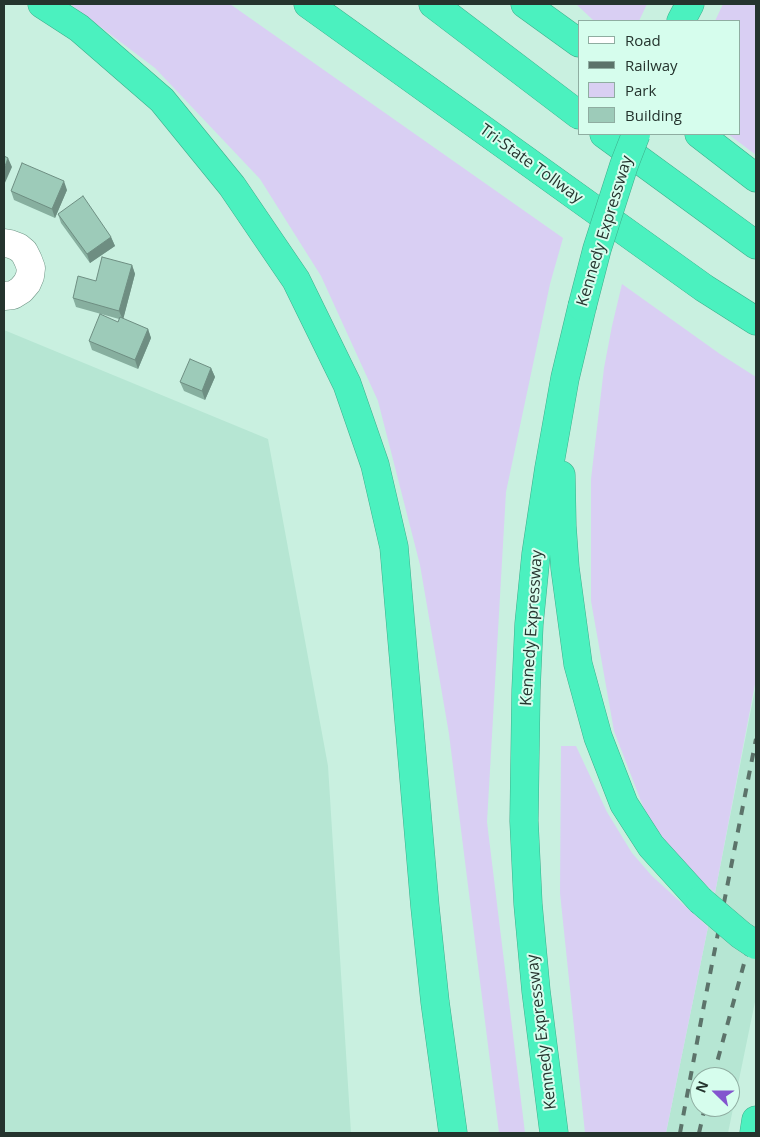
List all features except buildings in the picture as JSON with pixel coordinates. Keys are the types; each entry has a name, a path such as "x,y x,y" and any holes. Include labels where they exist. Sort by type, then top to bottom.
{"highway":[{"path":"42,4 79,28 162,100 232,186 296,280 350,393 375,465 394,547 425,907 435,1002 453,1133"},
{"name":"Tri-State Tollway","path":"308,4 696,282 756,321"},
{"path":"433,4 578,114"},
{"path":"525,4 578,42"},
{"path":"558,4 578,27"},
{"path":"682,20 690,4"},
{"path":"605,135 756,245"},
{"name":"Kennedy Expressway","path":"554,1133 536,991 528,904 524,821 524,758 529,624 536,554 565,378 597,249 636,135"},
{"path":"700,135 756,178"},
{"path":"565,378 561,487 565,568 578,664 598,737 624,804 651,846 700,900 741,935 756,945"},
{"path":"754,1133 756,1120"}],"street":[{"path":"4,243 18,247 24,252 31,268 30,276 21,290 13,295 4,296"}],"shaded area":[{"path":"4,330 268,439 328,766 351,1133 4,1133"},
{"path":"756,684 756,997 740,1075 740,1067 690,1067 690,1117 731,1117 728,1133 666,1133"}],"green space":[{"path":"70,4 230,4 563,238 550,284 506,492 487,822 525,1133 499,1133 449,734 420,565 378,401 321,276 260,179 155,68"},
{"path":"576,4 647,4 639,20 593,20"},
{"path":"723,4 756,4 756,155 729,135 740,135 740,20 715,20"},
{"path":"622,284 720,354 756,377 756,679 715,893 674,855 644,809 614,731 591,601 591,479 604,368"},
{"path":"561,746 576,746 607,812 632,853 652,876 708,927 666,1133 585,1133 560,893"}],"railway":[{"path":"680,1133 756,739"},
{"path":"716,1067 756,924"},
{"path":"699,1133 703,1117"}]}
